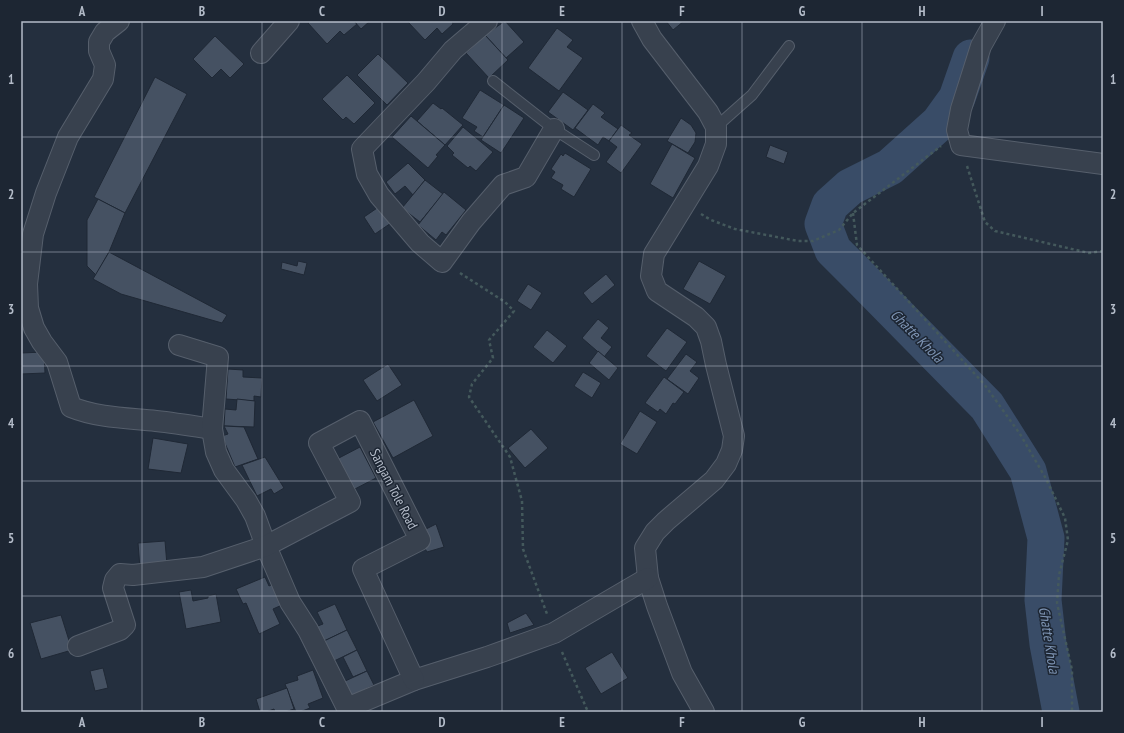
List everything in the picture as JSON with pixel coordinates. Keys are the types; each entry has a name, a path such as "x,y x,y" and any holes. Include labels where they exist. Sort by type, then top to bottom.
{"street":[{"path":"119,21 105,32 99,42 99,51 105,64 103,79 68,137 39,213 33,234 27,284 28,308 34,328 42,342 57,362 71,407 99,415 212,429"},
{"path":"261,53 289,21"},
{"path":"488,21 453,50 426,82 362,149 367,174 379,195 420,243 442,262 471,222 504,186 526,176 554,129"},
{"path":"642,21 652,39 708,112 716,127 716,144 708,166 654,254 651,276 657,291 696,317 706,327 711,341 734,436 732,450 726,464 714,480 654,532 645,548 648,578 657,606 682,673 704,712"},
{"path":"995,21 981,46 961,109 957,130 961,145 1103,164"},
{"path":"178,345 218,357 212,429 216,452 224,470 246,500 255,516 290,602 308,630 340,710 414,680 487,657 554,633 648,578"},
{"name":"Sangam Tole Road","path":"266,546 350,502 319,443 360,421 420,540 363,569 414,680"},
{"path":"78,646 120,630 125,625 113,588 115,580 120,574 133,575 203,567 266,546"}],"lane":[{"path":"716,127 752,95 789,46"},
{"path":"492,81 554,129 594,155"}],"path":[{"path":"685,205 711,220 735,229 798,241 813,241 840,230 853,213 940,146 961,145 985,222 995,231 1089,253 1103,251"},
{"path":"853,213 857,245 984,384 1020,434 1045,477 1065,518 1068,540 1059,575 1057,603 1072,670 1072,712"},
{"path":"442,262 505,302 514,311 489,340 493,358 472,384 469,397 510,457 522,501 523,549 554,633 588,712"}],"building":[{"path":"310,21 354,21 357,24 344,35 340,31 327,44 308,23"},
{"path":"354,21 370,21 361,29"},
{"path":"452,21 453,24 442,34 437,28 425,40 408,22"},
{"path":"505,21 524,42 506,58 485,35"},
{"path":"666,21 684,21 673,30"},
{"path":"557,28 573,40 567,47 583,58 559,91 528,68"},
{"path":"485,35 508,60 489,78 466,53"},
{"path":"215,36 244,64 230,78 221,69 212,78 193,59"},
{"path":"378,54 408,83 387,105 357,75"},
{"path":"347,75 375,103 354,124 346,117 343,120 322,99"},
{"path":"155,77 187,94 125,213 94,197"},
{"path":"480,90 504,105 483,137 474,131 477,127 462,118"},
{"path":"563,92 588,110 573,130 548,112"},
{"path":"433,103 441,109 442,108 463,125 445,145 417,121"},
{"path":"593,104 605,113 601,117 618,129 609,141 603,137 598,145 575,128"},
{"path":"504,105 524,118 501,153 481,140"},
{"path":"411,116 445,145 436,155 438,156 428,168 392,137"},
{"path":"681,118 691,125 696,133 695,142 688,153 667,141"},
{"path":"621,125 632,133 629,135 642,144 621,173 606,162 617,147 609,141"},
{"path":"463,127 493,152 476,171 470,166 468,168 452,155 454,153 447,146"},
{"path":"672,144 695,158 673,198 650,184"},
{"path":"770,145 788,152 784,164 766,157"},
{"path":"565,153 591,169 574,197 561,189 563,185 551,178 555,172 551,169 561,154 563,156"},
{"path":"408,163 425,180 413,195 405,186 395,194 386,182"},
{"path":"425,180 443,194 420,222 402,208"},
{"path":"444,192 466,210 446,235 442,232 436,240 418,225"},
{"path":"98,199 125,213 109,252 96,275 87,266 87,220"},
{"path":"383,204 394,221 375,234 364,217"},
{"path":"109,252 227,315 222,323 121,294 93,279"},
{"path":"298,261 307,263 304,275 281,269 282,262 297,266"},
{"path":"699,261 726,276 710,304 683,289"},
{"path":"606,274 615,285 592,304 583,293"},
{"path":"528,284 542,293 531,310 517,301"},
{"path":"598,319 609,328 601,338 612,347 604,357 582,338"},
{"path":"667,328 687,342 666,371 646,356"},
{"path":"547,330 567,346 553,363 533,347"},
{"path":"598,351 618,368 609,380 589,363"},
{"path":"44,352 45,373 21,374 21,353"},
{"path":"686,354 697,362 690,371 699,378 688,394 667,379"},
{"path":"388,364 402,385 377,401 363,380"},
{"path":"228,369 243,370 243,377 262,378 261,397 254,396 254,401 226,399"},
{"path":"583,372 601,383 592,398 574,386"},
{"path":"664,377 684,392 675,404 673,403 666,414 660,409 658,412 645,403"},
{"path":"237,399 255,401 254,427 224,426 225,409 236,410"},
{"path":"414,400 433,436 393,458 373,422"},
{"path":"640,411 657,422 637,454 620,444"},
{"path":"224,426 244,427 258,459 235,467 222,436 228,434"},
{"path":"531,429 548,448 525,468 508,448"},
{"path":"153,438 188,444 181,473 148,469"},
{"path":"360,447 376,478 353,490 337,459"},
{"path":"265,457 284,488 274,494 271,489 257,496 242,465"},
{"path":"436,524 444,547 427,552 420,540 420,532"},
{"path":"165,541 167,565 140,568 138,543"},
{"path":"265,577 269,586 273,584 282,605 273,609 280,624 259,634 246,603 243,604 236,589"},
{"path":"191,590 193,601 208,598 208,596 216,594 221,622 186,629 179,592"},
{"path":"335,604 347,630 322,642 315,627 323,624 317,612"},
{"path":"526,613 534,625 510,633 507,623"},
{"path":"61,615 72,650 41,659 30,623"},
{"path":"347,630 357,650 332,662 322,642"},
{"path":"357,650 367,671 353,677 343,657"},
{"path":"612,652 628,678 601,694 585,668"},
{"path":"103,668 108,688 95,691 90,671"},
{"path":"313,670 323,698 308,704 310,708 296,712 285,684 298,680 297,676"},
{"path":"367,671 374,685 360,692 361,694 350,699 343,682"},
{"path":"287,688 294,709 285,712 275,712 274,709 266,712 260,712 256,699"}],"waterway":[{"name":"Ghatte Khola","path":"971,58 957,98 939,123 890,167 850,187 830,205 823,224 833,250 987,406 1028,471 1046,538 1043,600 1048,644 1061,712"}]}
